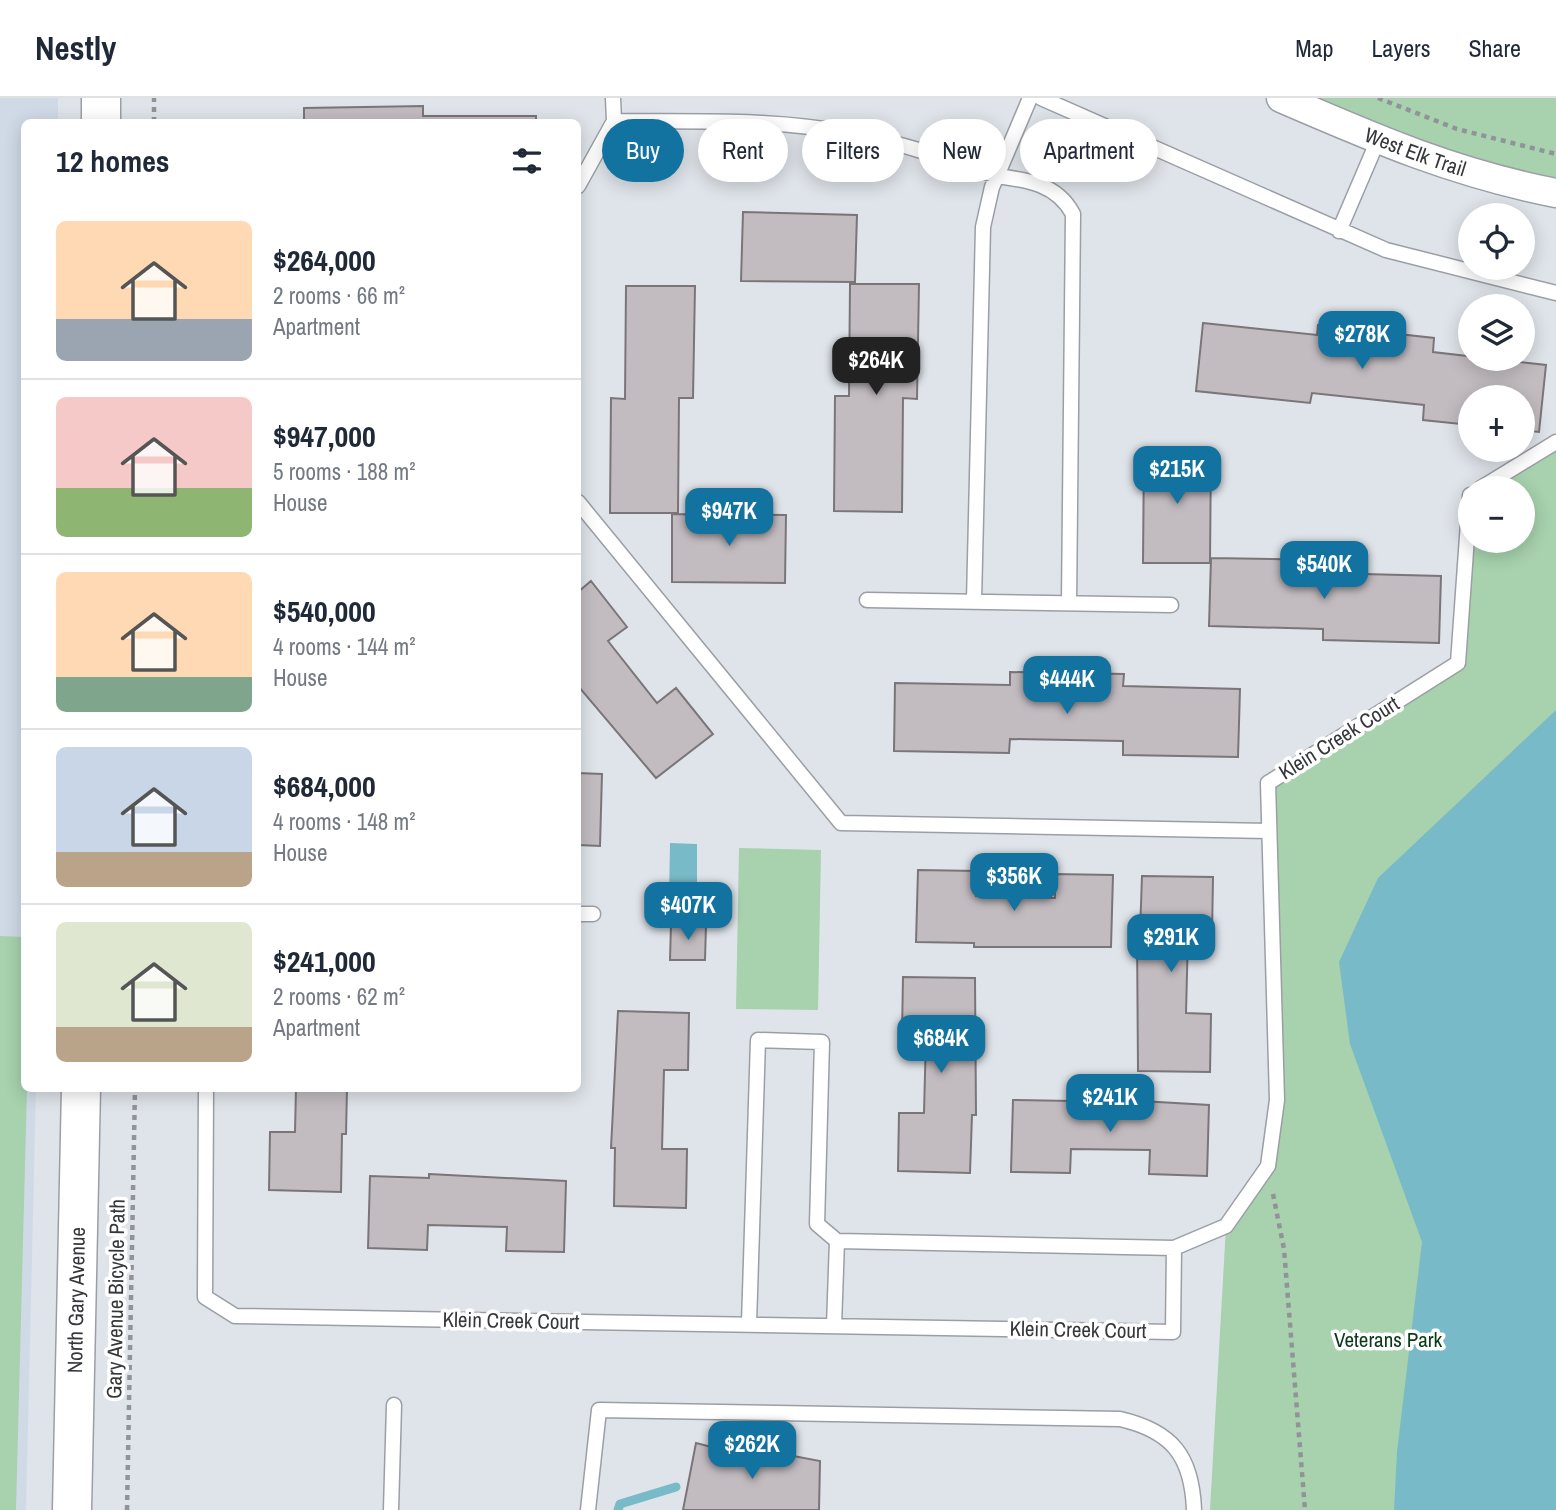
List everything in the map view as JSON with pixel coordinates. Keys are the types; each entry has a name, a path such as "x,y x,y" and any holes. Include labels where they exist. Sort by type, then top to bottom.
{"street":[{"path":"101,98 101,119"},
{"name":"West Elk Trail","path":"1281,98 1378,140 1490,180 1556,193"},
{"name":"North Gary Avenue","path":"72,1510 81,1092"}],"lane":[{"path":"613,98 614,119"},
{"path":"1006,155 1030,98"},
{"path":"1041,98 1386,250 1452,269 1556,293"},
{"path":"684,122 775,124 848,132 918,149"},
{"path":"1339,231 1378,140"},
{"path":"581,181 602,143"},
{"path":"1006,177 1030,180 1045,186 1068,203 1073,214 1069,603"},
{"path":"974,601 984,227 994,182"},
{"path":"1500,476 1556,442"},
{"path":"581,506 841,823 1269,831"},
{"name":"Klein Creek Court","path":"205,1092 205,1297 235,1315 1173,1332 1174,1248 1226,1226 1268,1166 1277,1100 1268,783 1458,663 1466,553"},
{"path":"867,600 1171,605"},
{"path":"581,914 593,914"},
{"path":"749,1324 758,1040 822,1042 817,1224 837,1241 1174,1248"},
{"path":"834,1326 837,1241"},
{"path":"391,1510 394,1405"},
{"path":"588,1510 598,1410 1120,1419 1149,1426 1186,1462 1193,1486 1194,1510"}],"path":[{"path":"154,98 154,119"},
{"path":"1378,98 1457,129 1556,154"},
{"name":"Gary Avenue Bicycle Path","path":"127,1510 135,1092"},
{"path":"1268,1166 1284,1250 1305,1510"}],"shaded area":[{"path":"0,98 58,98 58,119 21,119 21,1092 36,1092 26,1510 0,1510"}],"green space":[{"path":"1281,98 1556,98 1556,190"},
{"name":"Veterans Park","path":"1556,442 1556,1510 1210,1510 1226,1226 1268,1166 1277,1100 1268,783 1458,663 1469,553 1535,553 1535,476 1501,476 1523,462 1535,462 1535,455"},
{"path":"739,848 821,850 818,1010 736,1009"},
{"path":"0,936 21,937 21,1092 27,1092 16,1510 0,1510"}],"water":[{"path":"1556,710 1556,1510 1394,1510 1397,1452 1422,1242 1350,1044 1339,962 1378,878"},
{"path":"670,843 697,844 697,899 669,899"}],"building":[{"path":"423,106 423,116 536,116 536,119 304,119 304,108"},
{"path":"743,212 857,215 855,282 741,281"},
{"path":"850,284 919,284 917,399 903,398 902,512 834,511 835,396 849,396"},
{"path":"626,286 695,286 693,398 679,398 678,513 610,513 611,398 625,399"},
{"path":"1203,323 1317,335 1318,325 1434,338 1433,352 1458,355 1458,371 1535,371 1535,364 1546,365 1539,432 1535,432 1535,385 1458,385 1458,424 1423,420 1424,405 1312,393 1310,403 1196,391"},
{"path":"1144,448 1211,448 1210,563 1143,563"},
{"path":"672,514 786,515 785,583 672,582"},
{"path":"1211,558 1325,560 1325,573 1441,576 1439,643 1323,640 1323,629 1209,626"},
{"path":"591,581 627,627 608,641 657,703 676,688 713,734 656,778 581,690 581,589"},
{"path":"1010,672 1124,674 1123,686 1240,689 1238,757 1123,755 1123,741 1010,739 1009,753 894,751 895,683 1010,685"},
{"path":"581,773 602,774 600,846 581,845"},
{"path":"918,870 977,871 976,896 1055,898 1055,874 1113,875 1111,947 974,947 974,943 916,942"},
{"path":"1142,876 1213,877 1212,935 1188,935 1186,1013 1211,1014 1210,1072 1138,1071 1137,933 1140,933"},
{"path":"671,924 706,925 705,960 670,960"},
{"path":"903,977 975,978 976,1115 972,1115 970,1173 898,1171 899,1113 924,1113 926,1035 902,1034"},
{"path":"618,1011 689,1013 688,1070 664,1070 662,1149 687,1149 686,1208 614,1206 615,1148 611,1148"},
{"path":"296,1092 347,1092 346,1134 342,1134 341,1192 269,1190 270,1132 295,1132"},
{"path":"1072,1097 1209,1105 1207,1176 1149,1174 1150,1150 1071,1149 1070,1173 1011,1172 1013,1100 1072,1101"},
{"path":"429,1174 566,1181 564,1252 506,1251 507,1227 428,1225 427,1250 368,1248 370,1176 429,1178"},
{"path":"696,1443 735,1453 736,1445 820,1461 819,1510 683,1510"}],"waterway":[{"path":"618,1510 620,1504 676,1487"}]}
